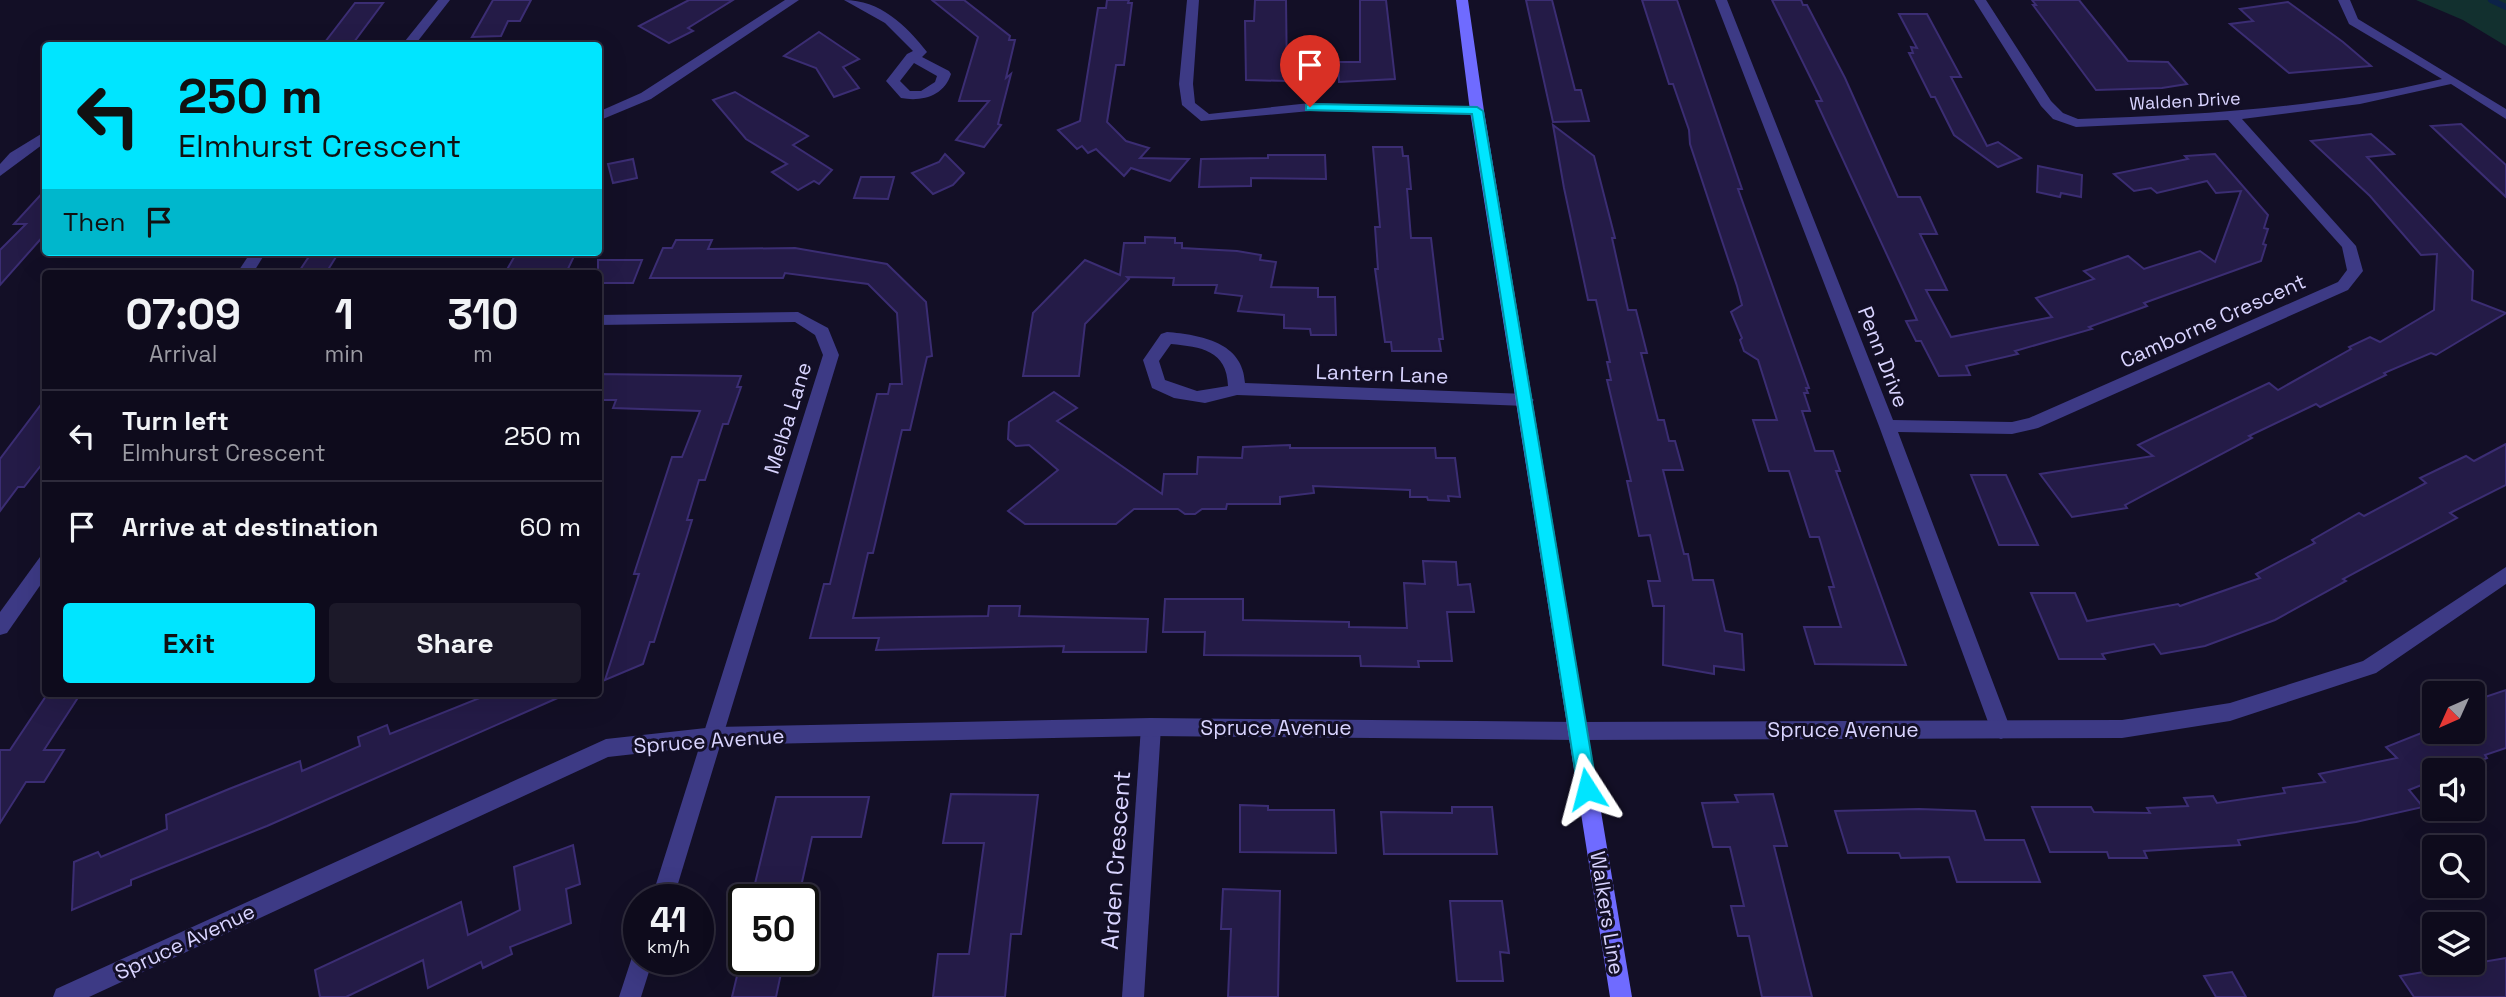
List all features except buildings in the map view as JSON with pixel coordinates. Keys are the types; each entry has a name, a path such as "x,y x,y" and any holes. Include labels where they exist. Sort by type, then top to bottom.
{"main road":[{"name":"Walkers Line","path":"1462,0 1477,111 1621,997"}],"street":[{"path":"410,42 444,0"},
{"path":"602,115 646,96 793,0"},
{"path":"850,0 877,10 896,24 921,52 912,57"},
{"path":"1193,0 1186,84 1189,105 1206,118 1310,107 1477,111"},
{"name":"Penn Drive","path":"1721,0 1887,426 2001,730"},
{"name":"Walden Drive","path":"1980,0 2046,103 2067,121 2130,122 2233,117 2392,96 2453,80"},
{"path":"2344,0 2353,22 2453,80 2506,115"},
{"name":"Camborne Crescent","path":"1887,426 2012,428 2032,424 2343,286 2355,271 2349,246 2233,117"},
{"path":"0,172 15,156 42,136"},
{"name":"Melba Lane","path":"602,320 798,317 822,332 831,355 715,736"},
{"name":"Lantern Lane","path":"1237,389 1234,366 1216,348 1196,341 1167,338 1150,360 1158,384 1183,397 1206,399 1237,389 1526,400"},
{"path":"0,627 42,568"},
{"name":"Spruce Avenue","path":"64,997 606,748 715,736 1151,727 1578,730 2122,729 2230,712 2369,667 2506,574"},
{"name":"Arden Crescent","path":"1133,997 1151,727"},
{"path":"667,884 715,736"},
{"path":"630,997 637,975"}],"green space":[{"path":"2416,0 2506,0 2506,46 2463,20"}],"waterway":[{"path":"2491,0 2506,7"}],"route":[{"path":"1310,107 1477,111 1587,789"}]}
